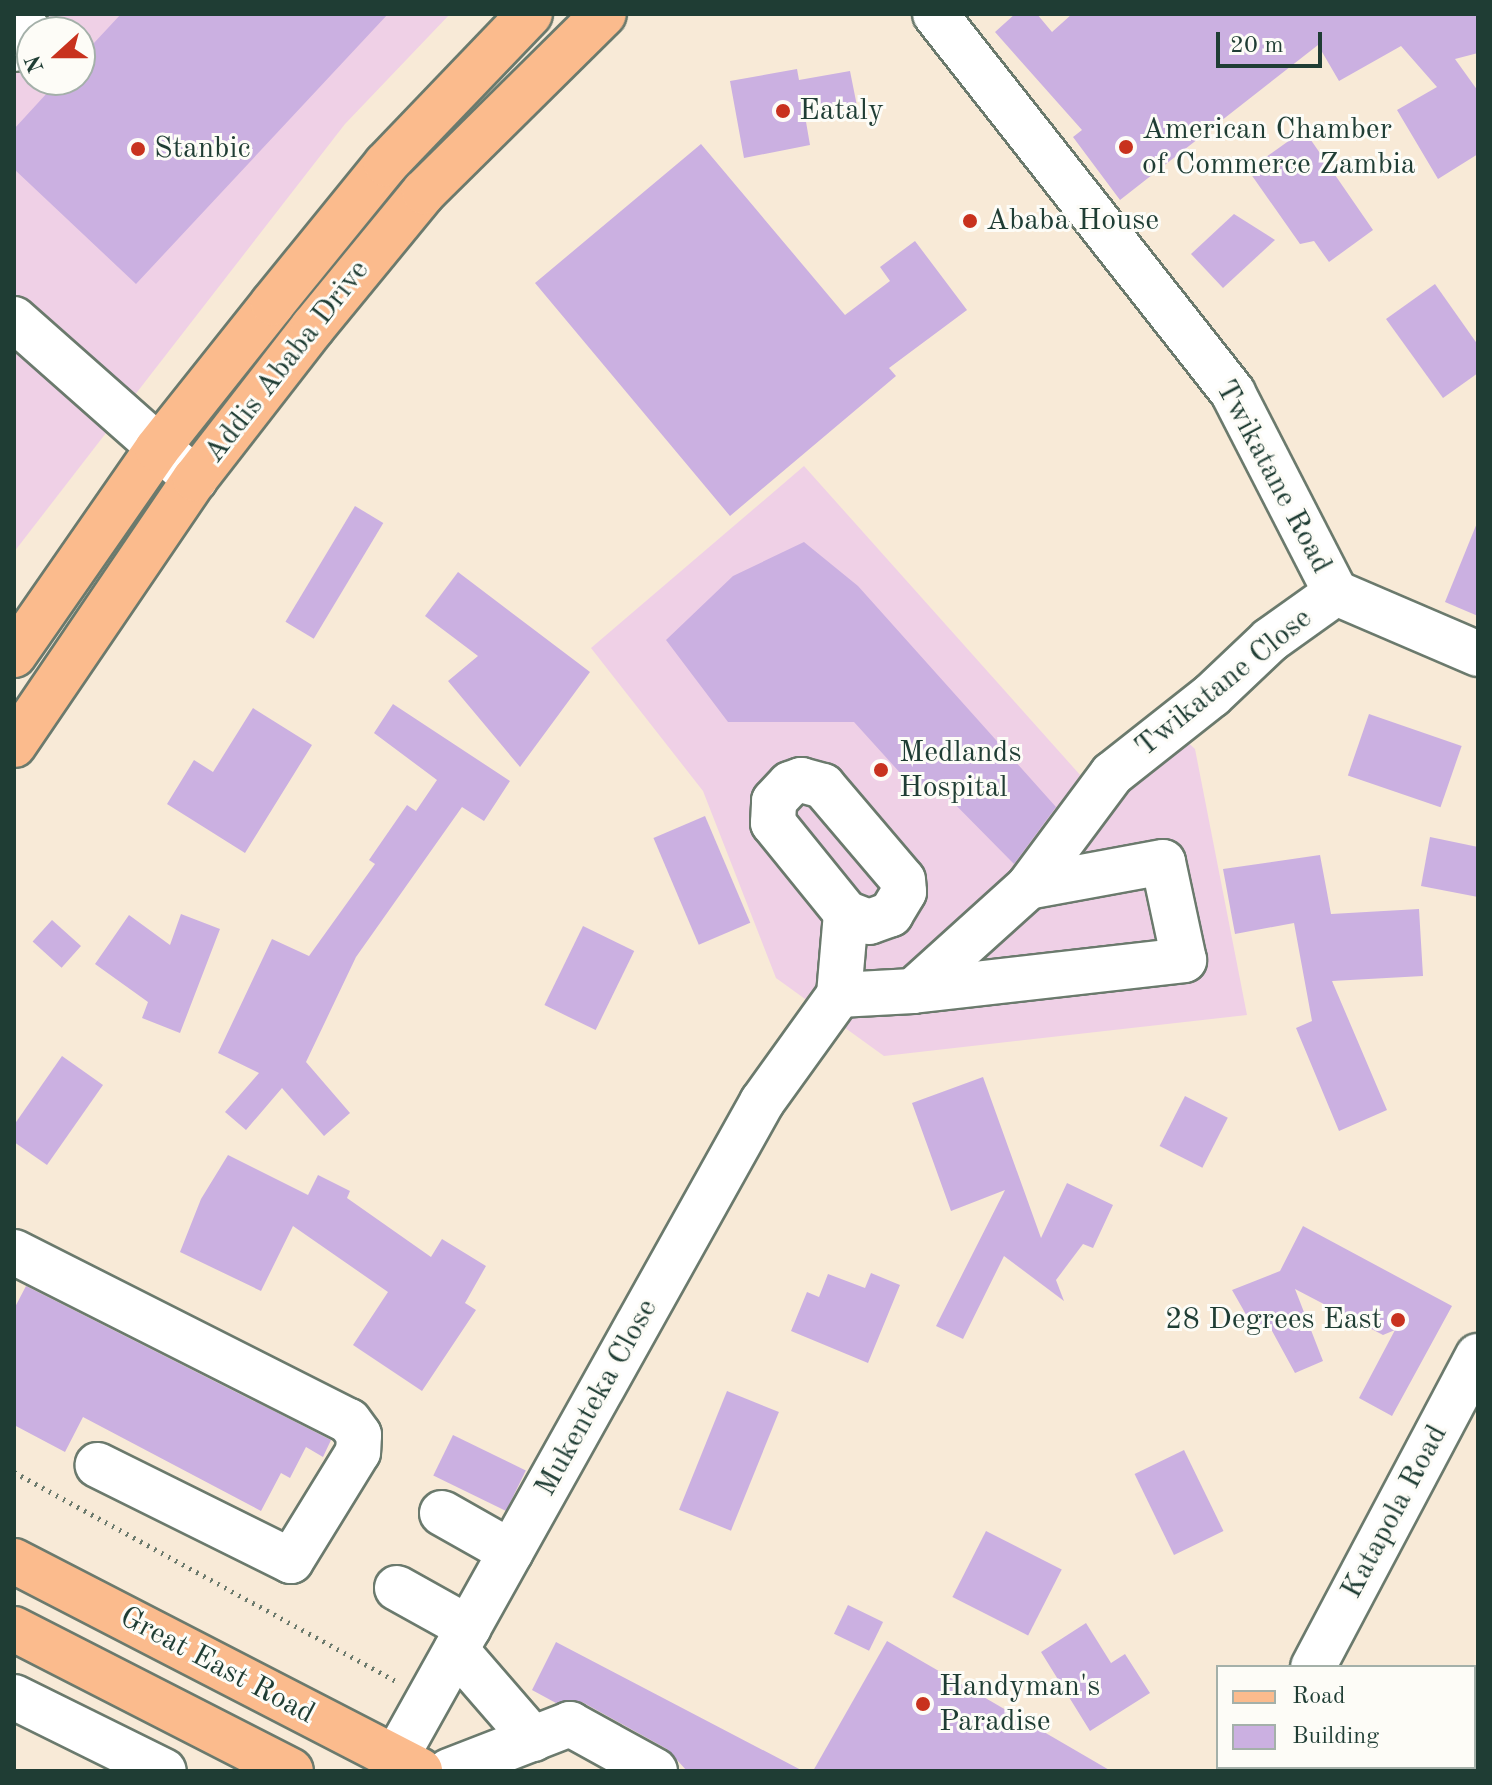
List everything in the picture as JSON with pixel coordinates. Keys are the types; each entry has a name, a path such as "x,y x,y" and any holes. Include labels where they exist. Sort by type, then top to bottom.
{"main road":[{"name":"Addis Ababa Drive","path":"14,655 157,449 386,164 530,14"},
{"name":"Addis Ababa Drive","path":"14,745 195,479 424,192 604,14"},
{"name":"Great East Road","path":"14,1561 408,1765"},
{"name":"Great East Road","path":"14,1629 291,1771"}],"street":[{"path":"14,49 29,32 16,14"},
{"name":"Twikatane Road","path":"935,14 1233,393 1336,593 1478,654"},
{"path":"14,319 157,449 195,479"},
{"name":"Twikatane Close","path":"913,991 1028,887 1112,774 1212,695 1270,640 1336,593"},
{"path":"846,913 839,995 913,991 1184,960 1163,862 1028,887"},
{"name":"Mukenteka Close","path":"408,1765 429,1699 762,1102 839,995"},
{"path":"14,1252 349,1421 359,1435 351,1464 291,1561 98,1465"},
{"name":"Katapola Road","path":"1314,1665 1478,1356"},
{"path":"442,1513 511,1552"},
{"path":"397,1588 462,1639 533,1739"},
{"path":"14,1697 164,1771"},
{"path":"449,1771 570,1724 655,1771"}],"path":[{"path":"14,1472 429,1699"}],"shaded area":[{"path":"14,14 450,14 345,124 124,409 14,310"},
{"path":"14,327 116,420 14,552"},
{"name":"Medlands Hospital","path":"804,466 1098,795 1180,735 1195,749 1247,1015 884,1056 776,978 703,791 591,648"}],"building":[{"name":"Stanbic","path":"121,14 388,14 136,284 14,169 14,129 44,96 96,96 96,41"},
{"path":"1015,14 1037,14 1052,32 1072,14 1478,14 1478,53 1455,59 1478,91 1478,154 1438,179 1397,110 1437,87 1401,46 1339,81 1318,45 1120,200 1073,137 1082,130 995,32"},
{"name":"Eataly","path":"797,69 799,80 850,71 857,106 805,116 810,145 744,158 730,81"},
{"path":"1304,130 1373,230 1329,262 1314,241 1300,244 1248,170"},
{"path":"701,144 845,315 890,281 880,267 915,241 967,310 889,368 896,376 730,516 535,283"},
{"path":"1234,214 1275,240 1223,288 1191,254"},
{"path":"1435,284 1478,345 1478,373 1443,398 1386,319"},
{"path":"355,506 383,523 314,639 285,622"},
{"path":"1478,523 1478,616 1445,602"},
{"path":"804,542 858,586 1056,807 1014,864 935,784 922,797 854,722 728,722 666,640 733,576"},
{"path":"458,572 590,672 520,767 448,681 478,656 425,616"},
{"path":"393,704 510,781 484,821 462,807 356,957 306,1062 350,1113 324,1136 282,1088 246,1130 225,1112 259,1073 218,1053 272,939 309,956 375,864 369,860 407,805 416,811 437,780 374,733"},
{"path":"253,708 312,745 245,853 167,804 194,760 213,772"},
{"path":"1369,714 1462,746 1440,807 1348,775"},
{"path":"705,816 750,923 699,945 653,838"},
{"path":"1430,837 1478,847 1478,897 1421,886"},
{"path":"1320,855 1331,914 1419,909 1423,976 1332,981 1387,1110 1339,1131 1296,1028 1312,1021 1294,923 1235,934 1223,869"},
{"path":"181,914 220,929 180,1033 142,1018 148,1002 95,964 129,915 170,945"},
{"path":"52,920 81,946 62,968 33,942"},
{"path":"583,926 634,951 596,1030 544,1005"},
{"path":"62,1056 103,1085 47,1165 14,1142 14,1125"},
{"path":"983,1077 1041,1238 1067,1183 1113,1205 1093,1248 1083,1244 1056,1280 1064,1301 1004,1256 963,1339 936,1326 1005,1190 951,1211 912,1103"},
{"path":"1185,1096 1228,1118 1202,1168 1160,1146"},
{"path":"228,1155 308,1195 318,1175 350,1191 347,1198 431,1257 442,1239 486,1266 465,1303 476,1310 422,1391 353,1345 388,1292 293,1226 261,1291 180,1252 201,1199"},
{"name":"28 Degrees East","path":"1303,1226 1452,1306 1392,1416 1359,1398 1395,1330 1383,1335 1295,1289 1323,1361 1295,1373 1271,1329 1256,1332 1232,1290 1280,1271"},
{"path":"871,1273 900,1285 868,1363 791,1331 807,1292 819,1297 828,1274 865,1288"},
{"path":"26,1286 331,1440 323,1457 306,1447 290,1478 281,1473 261,1511 83,1417 65,1452 14,1425 14,1309"},
{"path":"727,1391 779,1412 731,1531 679,1510"},
{"path":"453,1435 526,1471 506,1511 433,1475"},
{"path":"1184,1450 1223,1531 1174,1555 1135,1474"},
{"path":"986,1531 1062,1570 1028,1636 952,1597"},
{"path":"848,1605 883,1622 869,1651 834,1634"},
{"path":"1086,1623 1111,1663 1125,1654 1150,1693 1090,1731 1041,1652"},
{"name":"Handyman's Paradise","path":"887,1641 994,1703 1111,1771 813,1771"},
{"path":"556,1642 803,1771 687,1771 667,1749 582,1702 556,1703 532,1690"}],"place":[{"name":"Eataly","path":"783,111"},
{"name":"American Chamber of Commerce Zambia","path":"1126,147"},
{"name":"Stanbic","path":"138,149"},
{"name":"Ababa House","path":"970,221"},
{"name":"Medlands Hospital","path":"881,770"},
{"name":"28 Degrees East","path":"1398,1320"},
{"name":"Handyman's Paradise","path":"923,1704"}]}
